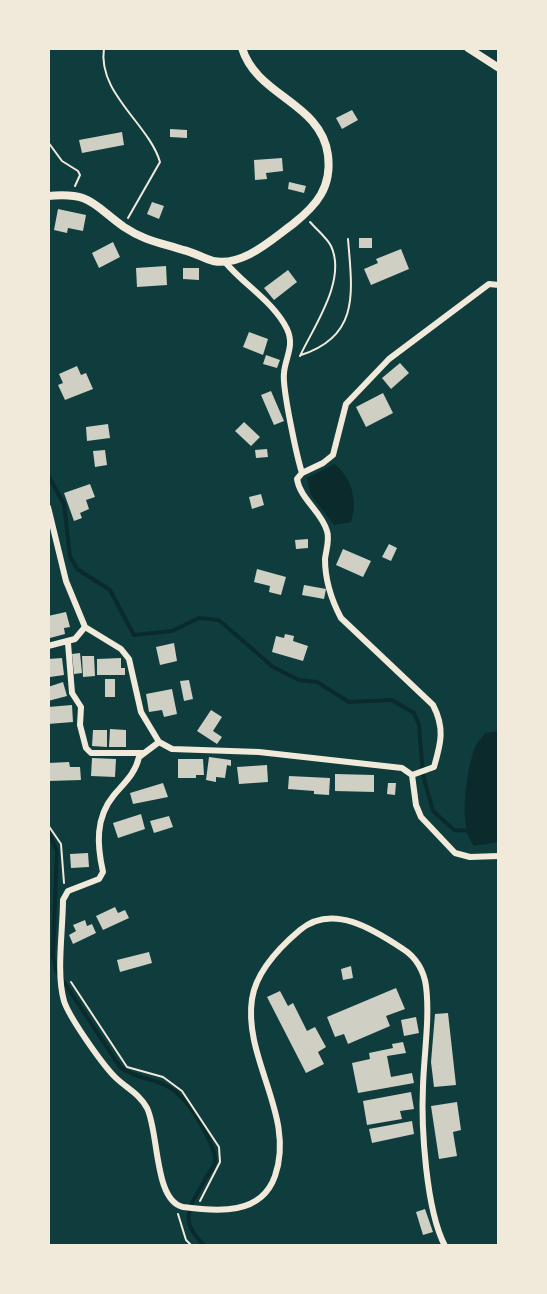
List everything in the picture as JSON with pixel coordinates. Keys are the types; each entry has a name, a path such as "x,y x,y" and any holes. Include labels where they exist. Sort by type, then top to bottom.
{"street":[{"path":"225,262 262,248 304,215 325,193 328,154 321,133 305,113 258,78 247,63 242,48"},
{"path":"468,48 499,68"},
{"path":"48,196 71,194 89,200 144,240 225,262 283,322 291,340 290,356 284,374 302,473"},
{"path":"48,507 66,581 84,627 121,649 129,659 141,712 159,742 172,749 259,752 402,768 415,774 426,771 434,767 443,736 440,719 433,705 340,618 332,602 325,561 328,535 326,526 298,487 297,479 302,473 323,463 333,455 346,404 389,359 489,284 499,285"},
{"path":"48,646 68,643 75,639 84,627"},
{"path":"68,643 72,693 81,707 80,725 86,748 91,753 142,753 159,742"},
{"path":"142,753 135,772 112,798 98,828 97,847 103,872 99,879 68,891 63,900 62,987 70,1014 115,1077 134,1091 147,1108 154,1130 163,1185 169,1198 179,1206 228,1210 261,1200 272,1186 280,1161 278,1120 253,1030 252,998 260,975 285,943 308,923 323,917 340,917 411,954 422,970 426,985 423,1120 432,1206 438,1233 445,1246"},
{"path":"415,774 416,805 421,817 455,853 470,857 499,856"}],"path":[{"path":"104,48 110,80 129,115 156,149 160,162 123,226"},
{"path":"48,142 62,161 78,171 80,175 71,194"},
{"path":"300,356 332,288 335,266 331,246 304,215"},
{"path":"290,356 300,356 315,351 341,332 352,294 348,239"},
{"path":"48,825 61,844 62,880 68,891"},
{"path":"62,969 127,1067 163,1077 182,1091 219,1147 220,1162 196,1208"},
{"path":"179,1206 186,1240 192,1246"}],"water":[{"path":"334,464 349,483 354,506 351,522 334,525 311,495 307,478"},
{"path":"499,731 499,842 474,846 469,838 465,815 470,763 475,748 485,733"}],"building":[{"path":"352,110 358,120 342,129 336,118"},
{"path":"170,129 187,130 187,138 170,137"},
{"path":"122,132 124,145 82,153 79,140"},
{"path":"282,158 283,171 266,173 267,179 255,180 254,160"},
{"path":"289,182 306,186 304,193 288,189"},
{"path":"152,202 164,206 159,219 147,214"},
{"path":"58,209 86,215 83,231 68,228 67,233 54,230"},
{"path":"359,238 372,238 372,248 359,248"},
{"path":"113,242 120,257 99,268 92,253"},
{"path":"401,249 409,269 371,285 364,269 378,263 376,259"},
{"path":"166,266 167,285 137,287 136,268"},
{"path":"183,268 199,268 199,280 183,279"},
{"path":"288,270 297,282 274,300 264,288"},
{"path":"249,332 268,339 263,355 243,347"},
{"path":"266,355 280,360 277,368 263,364"},
{"path":"400,363 409,373 391,389 382,378"},
{"path":"77,366 81,375 86,373 93,389 65,400 58,385 63,383 59,374"},
{"path":"271,391 284,421 274,425 261,395"},
{"path":"383,393 393,413 366,427 356,407"},
{"path":"244,422 260,437 251,446 235,431"},
{"path":"108,424 110,438 87,441 86,427"},
{"path":"267,449 268,457 256,458 255,450"},
{"path":"105,450 107,465 95,467 93,451"},
{"path":"90,484 95,497 86,500 89,509 80,513 82,518 74,521 64,493"},
{"path":"261,494 264,505 252,509 249,497"},
{"path":"308,539 308,548 296,549 295,540"},
{"path":"389,544 397,548 391,561 382,557"},
{"path":"343,549 371,561 363,577 336,565"},
{"path":"257,569 286,577 281,595 269,592 270,586 254,582"},
{"path":"304,585 326,589 324,599 302,595"},
{"path":"66,612 70,627 64,628 65,634 50,638 48,616"},
{"path":"285,634 294,636 293,641 308,646 303,661 272,652 276,636 284,638"},
{"path":"174,643 177,661 160,665 156,647"},
{"path":"80,653 82,673 74,674 72,654"},
{"path":"82,656 94,656 95,676 83,677"},
{"path":"62,658 64,675 50,677 48,659"},
{"path":"121,658 121,668 125,668 125,675 97,675 97,659"},
{"path":"105,679 115,679 115,697 105,697"},
{"path":"189,680 193,699 184,701 180,681"},
{"path":"63,682 67,696 48,701 48,687"},
{"path":"172,689 177,714 164,717 162,710 149,712 146,694"},
{"path":"72,705 73,722 48,724 48,707"},
{"path":"211,710 222,717 213,731 222,737 217,744 197,731"},
{"path":"110,729 126,730 126,747 109,747"},
{"path":"93,730 107,730 107,747 92,746"},
{"path":"209,757 231,760 231,766 227,765 225,778 216,777 216,782 206,780"},
{"path":"92,758 116,759 115,777 91,776"},
{"path":"178,759 203,759 204,775 196,775 196,778 178,778"},
{"path":"69,762 70,767 80,767 81,780 48,781 48,763"},
{"path":"267,765 268,782 239,784 237,767"},
{"path":"335,774 374,775 374,792 335,791"},
{"path":"289,776 330,778 329,795 288,789"},
{"path":"163,783 168,797 133,804 130,793"},
{"path":"388,783 396,783 395,795 387,794"},
{"path":"141,814 145,829 118,838 113,823"},
{"path":"169,816 173,827 154,833 150,821"},
{"path":"88,853 89,867 71,868 70,854"},
{"path":"115,907 118,913 125,910 129,918 103,930 96,916"},
{"path":"85,920 87,926 92,924 96,933 73,944 69,935 76,931 73,925"},
{"path":"149,952 152,963 120,972 117,960"},
{"path":"351,966 353,978 343,980 341,969"},
{"path":"396,988 405,1009 386,1016 390,1026 348,1044 344,1034 335,1037 327,1017"},
{"path":"280,991 288,1006 293,1003 307,1031 315,1027 326,1047 318,1052 324,1064 306,1073 267,997"},
{"path":"448,1013 456,1085 434,1087 431,1062 435,1014"},
{"path":"416,1017 419,1033 404,1036 401,1020"},
{"path":"403,1042 406,1053 387,1056 391,1077 412,1073 414,1083 358,1093 352,1063 370,1059 369,1053 393,1048 392,1044"},
{"path":"411,1092 414,1109 400,1111 402,1119 367,1125 363,1101"},
{"path":"457,1102 461,1130 453,1132 457,1156 439,1159 431,1106"},
{"path":"412,1121 414,1134 372,1143 369,1129"},
{"path":"425,1209 433,1232 423,1235 416,1212"}],"waterway":[{"path":"48,475 64,504 70,556 77,569 110,590 134,635 172,631 199,618 219,620 273,667 299,680 317,682 349,702 392,700 414,713 419,725 423,775 433,811 454,830 472,831"},
{"path":"48,830 57,851 53,956 56,970 120,1067 176,1092 188,1105 204,1130 215,1156 215,1162 191,1205 189,1220 196,1237 205,1246"}]}
